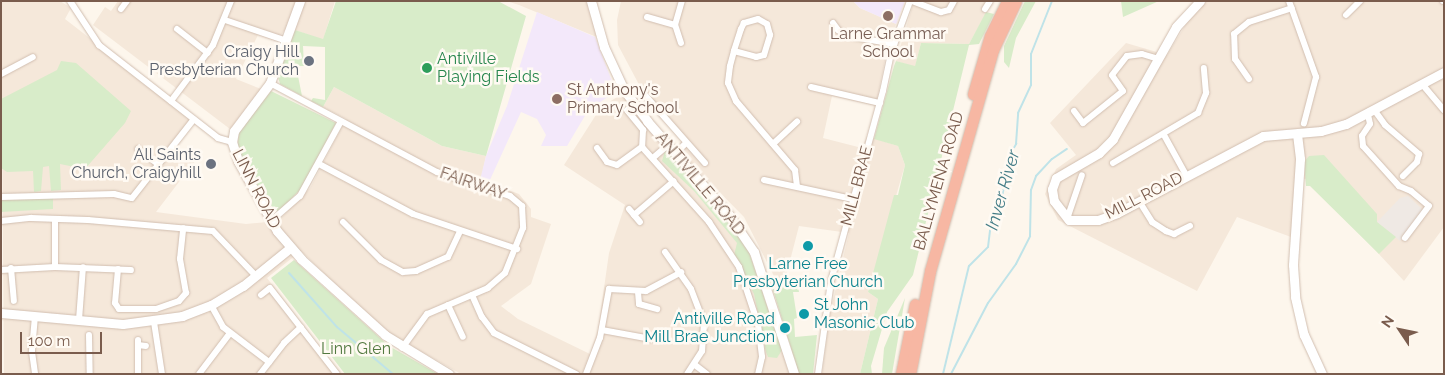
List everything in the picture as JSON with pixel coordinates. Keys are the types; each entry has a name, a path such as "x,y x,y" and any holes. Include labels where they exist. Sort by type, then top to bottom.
{"highway":[{"name":"BALLYMENA ROAD","path":"901,374 922,272 984,52 1007,1"},
{"name":"BALLYMENA ROAD","path":"910,374 930,271 986,75 999,35 1016,1"}],"street":[{"name":"LINN ROAD","path":"70,1 99,45 218,138 232,142 238,160 271,221 290,248 358,312 402,348 449,374"},
{"path":"121,9 127,1"},
{"path":"171,101 208,53 225,20 231,1"},
{"path":"232,142 236,126 270,83 287,41 300,1"},
{"name":"ANTIVILLE ROAD","path":"592,1 615,74 634,105 729,215 754,252 794,374"},
{"path":"681,43 676,24 682,1"},
{"path":"911,1 941,12 949,10 954,1"},
{"name":"MILL BRAE","path":"818,374 828,296 894,44 911,1"},
{"path":"985,10 990,1"},
{"path":"1082,175 1067,219 1056,207 1052,196 1056,178 1099,153 1113,139 1182,18 1200,1"},
{"path":"1346,15 1360,1"},
{"path":"1249,79 1235,59 1234,34 1249,22 1290,5 1316,77 1304,123"},
{"path":"647,17 676,24"},
{"path":"734,51 756,57 764,56 770,35 767,24 758,19 746,21 734,51 728,73 730,92 798,174 797,186"},
{"path":"225,20 287,41"},
{"path":"833,23 838,30 848,36 894,44"},
{"path":"177,29 208,53"},
{"path":"1074,112 1083,123 1123,90 1112,75 1128,56 1142,54 1158,59"},
{"path":"1,74 33,57"},
{"path":"1113,163 1164,135 1200,109 1207,88 1204,68"},
{"name":"MILL ROAD","path":"1067,219 1079,223 1098,220 1139,201 1263,136 1297,134 1334,128 1372,113 1444,72"},
{"name":"FAIRWAY","path":"270,83 437,172 516,200 524,216 517,249 501,278 472,295 448,304 424,317 402,348"},
{"path":"1422,84 1444,110"},
{"path":"811,87 880,103"},
{"path":"644,94 705,163"},
{"path":"596,148 608,163 618,165 642,147 643,130 627,110"},
{"path":"1372,113 1419,154 1417,162 1403,176"},
{"path":"1372,113 1370,124 1362,136 1363,146 1398,186 1411,191 1429,206 1405,238"},
{"path":"1,197 116,194 132,197 194,119"},
{"path":"271,221 300,196 341,121"},
{"path":"773,144 797,122"},
{"path":"1297,134 1300,159 1293,265 1295,297 1304,335 1322,374"},
{"path":"1164,135 1186,175"},
{"path":"676,153 686,143"},
{"path":"654,157 668,144"},
{"path":"642,147 654,157 720,237 747,286 760,339 762,357 758,374"},
{"path":"138,149 158,164"},
{"path":"318,164 413,214 517,249"},
{"path":"764,180 853,199"},
{"path":"640,222 632,212 674,181"},
{"path":"1139,201 1152,222 1166,231 1174,234 1190,226"},
{"path":"1,222 55,220 184,228 217,233 256,276"},
{"path":"55,220 55,267"},
{"path":"343,222 381,260 403,272 416,271 448,256 460,231"},
{"path":"118,269 115,303 118,308 156,309 179,301 186,293 180,259 184,228"},
{"path":"1,313 123,324 154,322 182,316 211,305 256,276 290,248"},
{"path":"665,252 681,272 704,323 704,342 695,365 687,374"},
{"path":"79,320 83,267"},
{"path":"1,270 11,268 83,267 131,270"},
{"path":"11,268 14,301"},
{"path":"586,374 602,330 608,290 638,292 648,290 681,272"},
{"path":"261,295 270,288 337,374"},
{"path":"638,292 639,304 657,309"},
{"path":"472,295 482,317 494,332 576,374"},
{"path":"448,304 463,337"},
{"path":"211,305 230,333 269,362"},
{"path":"35,316 32,352 36,374"},
{"path":"154,322 162,374"},
{"path":"260,374 301,327"},
{"path":"602,330 651,339"},
{"path":"199,374 230,333"},
{"path":"89,335 90,374"},
{"path":"138,374 138,343 146,346"},
{"path":"695,365 707,374"},
{"path":"326,374 332,367"}],"shaded area":[{"path":"1,1 60,1 71,8 65,19 194,119 174,144 195,161 156,212 246,224 278,221 310,188 346,119 323,107 334,87 442,146 486,156 481,180 519,194 531,209 531,217 551,224 531,284 501,306 518,319 590,354 598,330 609,253 625,205 564,165 601,107 622,94 726,215 778,336 789,374 461,374 383,330 301,251 267,278 341,374 4,374"},
{"path":"118,1 335,1 323,40 295,30 289,25 276,41 258,35 236,79 261,89 230,129 93,25 105,7 111,11"},
{"path":"506,1 586,1 599,38 519,5"},
{"path":"621,1 853,1 860,8 896,24 889,40 876,106 832,96 823,138 862,148 867,136 898,146 905,165 868,292 878,299 860,374 822,374 830,313 849,233 799,226 785,280 775,278 744,217 679,151 686,143 644,94 618,45 617,20"},
{"name":"Larne Grammar School","path":"853,1 905,1 896,24 860,8"},
{"path":"914,1 993,1 969,44 921,43 915,67 896,61"},
{"path":"1207,1 1444,1 1444,227 1404,281 1309,179 1298,179 1291,237 1237,217 1197,291 1058,220 1045,194 1056,169 1076,155 1050,123 1126,43 1167,55 1191,16"},
{"name":"St Anthony's Primary School","path":"537,12 595,37 616,92 589,109 567,146 541,146 546,135 537,119 521,112 489,182 480,180 486,156 507,106"},
{"path":"1408,196 1423,210 1400,241 1377,222 1400,198"}],"green space":[{"name":"Antiville Playing Fields","path":"336,1 498,1 526,16 486,156 442,146 334,87 323,107 311,101 313,98 325,100 325,47 303,46 304,66 296,66 302,96 280,84 278,77 295,30 323,39"},
{"path":"1025,1 1036,1 1016,38 1009,68 1004,62 1004,46"},
{"path":"1121,1 1159,1 1123,17"},
{"path":"986,12 994,14 979,44 969,45 913,275 887,312 871,366 872,374 860,374 878,299 868,292 894,195 898,195 905,165 898,146 874,139 894,66 896,61 915,66 921,43 969,44"},
{"path":"61,61 76,63 131,111 125,123 85,169 60,164 61,190 51,191 49,166 43,167 41,191 34,192 33,171 7,172 1,168 1,99 57,70"},
{"path":"271,91 336,123 303,187 278,212 262,197 237,150 239,132"},
{"path":"665,150 670,151 725,213 748,249 782,350 777,358 768,357 766,352 754,294 734,255 737,243 694,191 662,161"},
{"path":"1324,155 1377,214 1377,222 1396,237 1379,254 1310,186 1306,186 1304,162 1309,156"},
{"path":"1,198 53,198 53,209 1,212"},
{"name":"Linn Glen","path":"294,260 389,346 438,374 345,374 271,278"},
{"path":"769,277 775,277 777,283 781,279 797,281 799,292 793,292 797,318 794,319 795,337 817,335 813,374 799,374"},
{"path":"905,298 892,374 882,374 884,348"}],"waterway":[{"name":"Inver River","path":"943,374 969,266 988,247 991,221 1002,197 1010,155 1016,144 1018,113 1031,85 1031,54 1052,1"},
{"path":"951,374 988,303 1016,264 1030,236 1031,190 1036,176 1052,159 1067,149"},
{"path":"289,273 337,327 393,374"}],"place":[{"name":"Larne Grammar School","path":"888,16"},
{"name":"Craigy Hill Presbyterian Church","path":"309,61"},
{"name":"Antiville Playing Fields","path":"427,68"},
{"name":"St Anthony's Primary School","path":"557,99"},
{"name":"All Saints Church, Craigyhill","path":"211,164"},
{"name":"Larne Free Presbyterian Church","path":"808,246"},
{"name":"St John Masonic Club","path":"804,314"},
{"name":"Antiville Road Mill Brae Junction","path":"785,328"}]}
